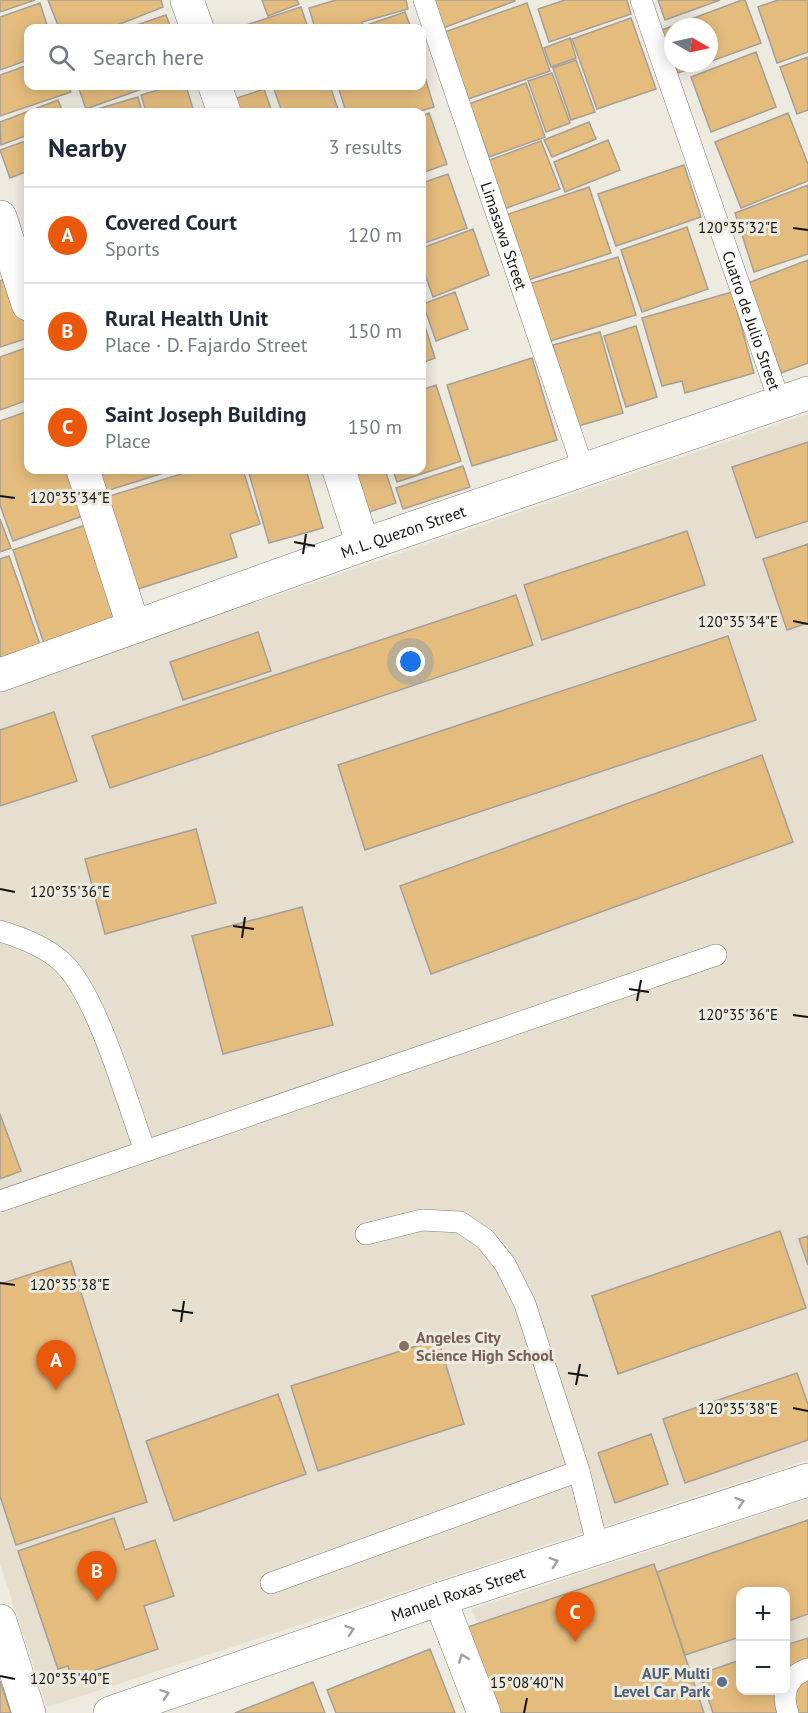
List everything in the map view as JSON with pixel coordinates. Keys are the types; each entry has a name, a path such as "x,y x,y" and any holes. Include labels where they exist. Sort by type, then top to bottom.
{"street":[{"path":"187,0 195,24"},
{"path":"216,90 223,108"},
{"path":"0,217 24,292"},
{"name":"M. L. Quezon Street","path":"0,675 133,625 794,398"},
{"path":"83,474 133,625"},
{"path":"340,474 363,545"},
{"name":"Manuel Roxas Street","path":"110,1713 440,1599 808,1480"},
{"path":"440,1599 484,1713"},
{"path":"0,1621 29,1713"}],"lane":[{"name":"Limasawa Street","path":"424,0 584,471"},
{"name":"Cuatro de Julio Street","path":"641,0 794,398"},
{"path":"0,931 18,936 61,961 84,989 145,1151"},
{"path":"0,1201 716,955"},
{"path":"366,1234 422,1220 460,1222 485,1239 505,1264 525,1304 579,1471 598,1548"},
{"path":"270,1583 579,1471"},
{"path":"788,1713 784,1702 788,1684 799,1672 808,1669"}],"shaded area":[{"path":"808,414 808,1460 47,1707 0,1564 0,690"},
{"path":"808,1499 808,1713 508,1713 472,1609"}],"building":[{"path":"0,0 35,0 0,12"},
{"path":"48,0 161,0 163,7 120,24 57,24"},
{"path":"262,0 297,0 299,4 268,16"},
{"path":"336,0 406,0 408,9 362,22 363,24 314,24 309,8"},
{"path":"433,0 515,0 515,1 443,28"},
{"path":"565,0 627,0 631,14 549,42 538,9"},
{"path":"658,0 720,0 670,18 664,18"},
{"path":"745,0 761,43 718,59 718,18 694,18"},
{"path":"778,0 808,0 808,52 777,63 758,7"},
{"path":"40,3 47,24 24,24 24,61 0,70 0,17"},
{"path":"527,3 550,71 468,99 445,32"},
{"path":"301,7 307,24 249,24"},
{"path":"405,12 410,24 370,24"},
{"path":"166,15 169,24 140,24"},
{"path":"631,18 656,89 597,109 572,39"},
{"path":"570,38 576,58 551,67 544,48"},
{"path":"756,52 776,107 711,132 691,77 704,72 718,72 718,67"},
{"path":"808,57 808,110 797,114 780,67"},
{"path":"576,60 595,112 571,120 553,68"},
{"path":"24,66 24,90 70,90 71,92 0,116 0,75"},
{"path":"552,73 570,123 546,132 528,81"},
{"path":"426,80 434,107 426,109 345,108 339,90 426,90"},
{"path":"526,83 545,137 489,157 469,104"},
{"path":"79,90 139,90 89,108 86,108"},
{"path":"158,90 187,90 193,108 145,108 141,95"},
{"path":"264,90 271,108 231,108 228,101"},
{"path":"274,90 331,90 338,108 281,108"},
{"path":"138,97 141,108 101,108"},
{"path":"58,100 61,108 37,108"},
{"path":"24,113 24,136 1,145 0,122"},
{"path":"429,113 447,164 426,172 426,114"},
{"path":"788,113 808,164 808,181 741,208 715,142"},
{"path":"589,122 596,139 552,157 544,140"},
{"path":"608,140 620,170 565,192 554,162"},
{"path":"24,141 24,173 10,178 0,150"},
{"path":"541,141 560,189 504,209 487,161"},
{"path":"684,165 701,217 616,246 598,194"},
{"path":"448,174 467,228 426,243 426,182"},
{"path":"808,185 808,254 754,272 735,213"},
{"path":"589,187 611,253 525,281 503,216"},
{"path":"687,227 708,289 642,312 621,250"},
{"path":"473,229 489,275 433,297 426,277 426,247"},
{"path":"618,257 636,315 547,342 529,284"},
{"path":"808,260 808,363 781,373 748,283"},
{"path":"13,276 24,310 24,339 0,347 0,281"},
{"path":"455,292 468,329 436,341 426,313 426,303"},
{"path":"732,292 754,373 685,393 682,381 662,386 642,318"},
{"path":"636,326 657,397 626,407 604,336"},
{"path":"426,330 435,358 426,361"},
{"path":"600,332 623,413 575,427 553,345"},
{"path":"24,348 24,401 0,410 0,357"},
{"path":"532,358 557,440 472,466 447,385"},
{"path":"436,385 461,461 426,472 426,389"},
{"path":"24,412 24,474 77,474 91,513 13,541 0,505 0,421"},
{"path":"808,442 808,521 756,538 732,467"},
{"path":"463,466 470,487 403,509 396,488"},
{"path":"97,474 160,474 103,492"},
{"path":"181,474 244,474 260,524 230,534 237,557 129,592 100,499"},
{"path":"249,474 307,474 323,528 269,543"},
{"path":"350,474 386,474 396,503 363,514"},
{"path":"394,474 421,474 397,482"},
{"path":"0,519 11,548 0,552"},
{"path":"94,522 128,623 46,650 13,550"},
{"path":"687,531 705,585 542,640 524,585"},
{"path":"808,544 808,623 787,630 763,559"},
{"path":"9,556 43,653 0,668 0,559"},
{"path":"516,595 533,645 110,788 92,736"},
{"path":"258,632 271,671 183,700 170,662"},
{"path":"728,636 756,720 365,850 338,765"},
{"path":"54,712 77,781 0,806 0,730"},
{"path":"762,755 793,842 431,974 400,886"},
{"path":"196,829 216,903 105,934 85,859"},
{"path":"302,907 333,1025 223,1054 192,936"},
{"path":"0,1114 21,1171 0,1179"},
{"path":"780,1231 806,1308 618,1374 592,1296"},
{"path":"808,1236 808,1265 799,1239"},
{"path":"71,1261 147,1502 16,1545 0,1496 0,1284"},
{"path":"438,1339 464,1424 318,1471 291,1386"},
{"path":"797,1373 808,1404 808,1440 685,1483 663,1419"},
{"path":"278,1394 306,1474 174,1521 146,1441"},
{"path":"651,1434 668,1484 615,1503 598,1453"},
{"path":"114,1518 125,1550 155,1540 174,1596 144,1606 158,1649 72,1678 68,1666 58,1669 18,1551"},
{"path":"808,1520 808,1614 790,1621 790,1587 736,1587 736,1638 685,1655 657,1572"},
{"path":"654,1564 704,1713 493,1713 465,1628"},
{"name":"AUF Multi Level Car Park","path":"808,1638 808,1713 713,1713 700,1674 736,1661 736,1695 790,1695 790,1644"},
{"path":"430,1649 455,1713 336,1713 327,1690"},
{"path":"0,1681 11,1713 0,1713"},
{"path":"313,1682 325,1713 235,1713"}],"place":[{"name":"Angeles City Science High School","path":"404,1346"},
{"name":"Covered Court","path":"56,1390"},
{"name":"Rural Health Unit","path":"97,1601"},
{"name":"Saint Joseph Building","path":"575,1642"},
{"name":"AUF Multi Level Car Park","path":"722,1682"}]}
